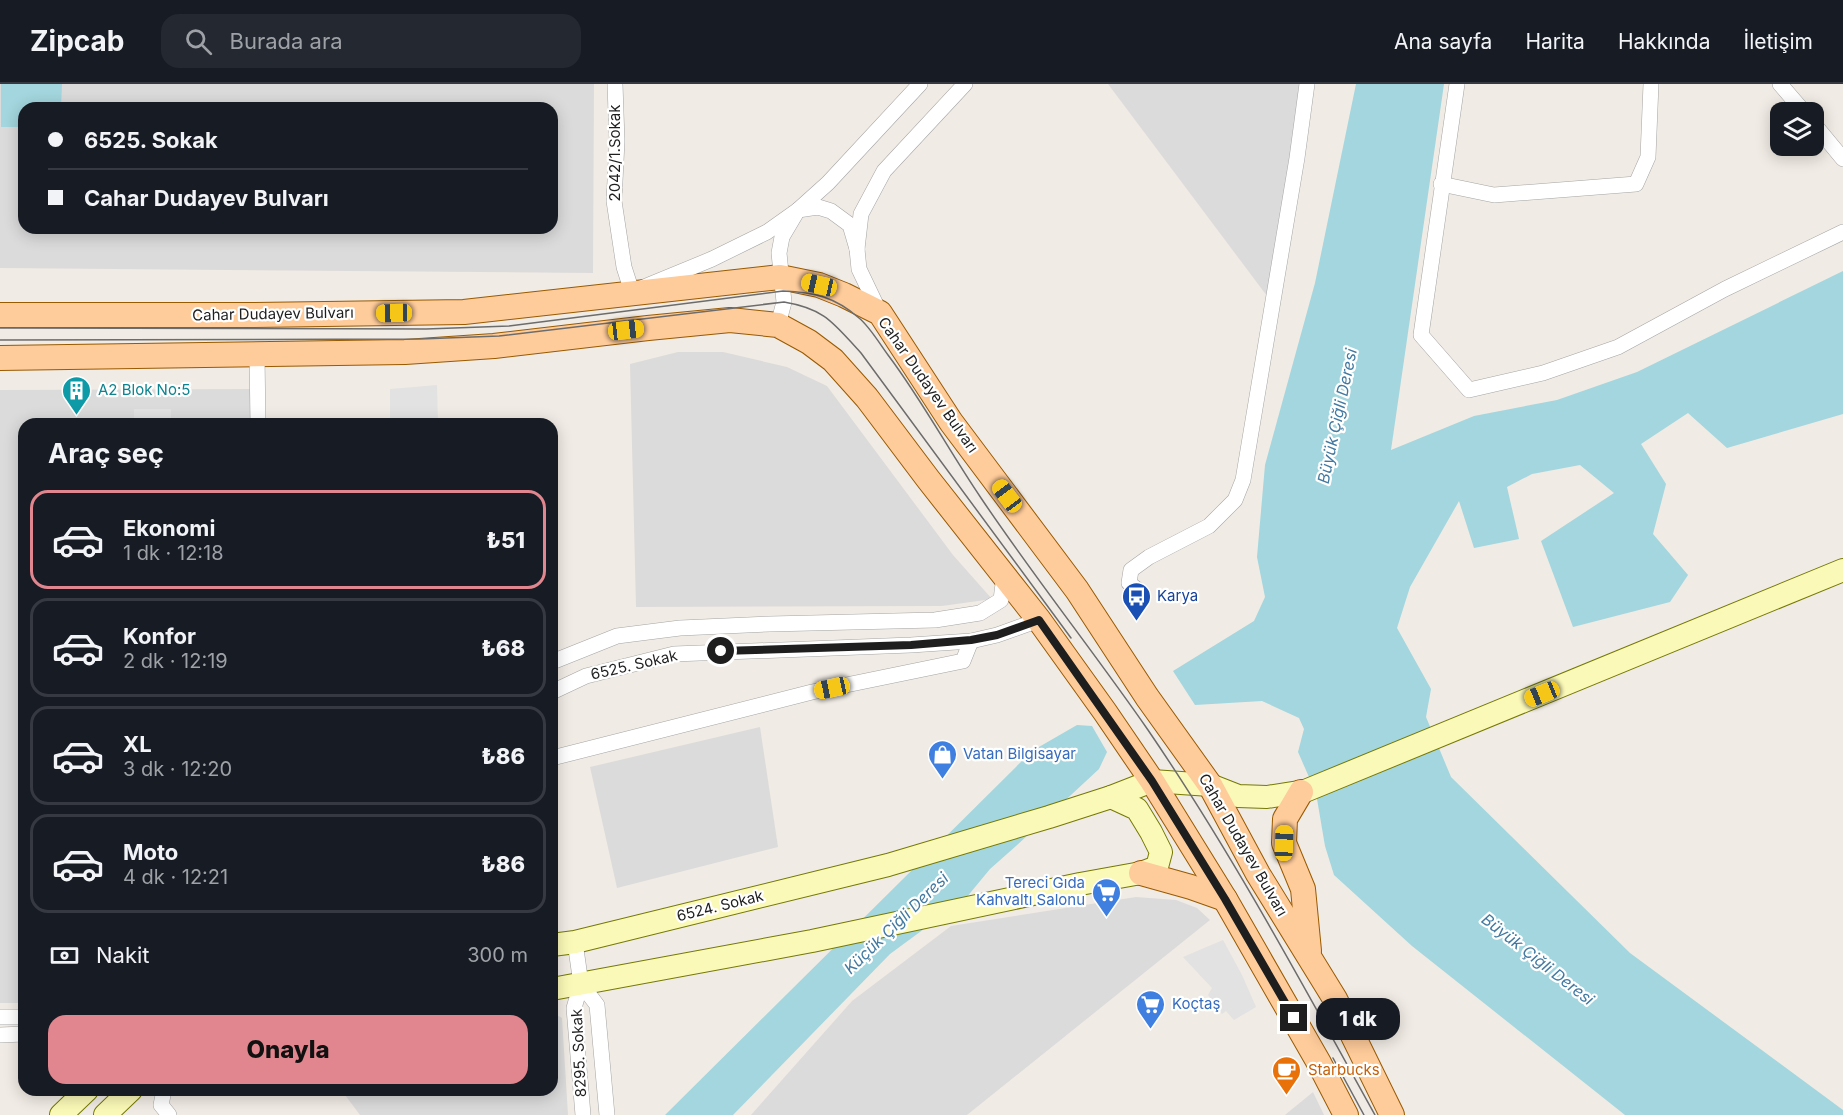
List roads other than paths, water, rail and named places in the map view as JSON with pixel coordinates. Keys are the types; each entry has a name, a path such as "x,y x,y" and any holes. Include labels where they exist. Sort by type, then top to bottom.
{"main road":[{"name":"Cahar Dudayev Bulvarı","path":"0,315 464,312 780,276 819,285 880,313 951,422 1077,590 1147,697 1210,785 1258,874 1335,999 1392,1115"},
{"path":"0,358 405,352 730,321 778,325 809,342 833,360 867,398 1039,620 1152,781 1225,899 1319,1063 1346,1115"},
{"path":"1299,792 1285,819 1284,843 1303,889 1309,957"},
{"path":"1141,873 1225,899"}],"street":[{"name":"2042/1.Sokak","path":"615,84 614,201 624,267 632,292"},
{"path":"632,292 712,259 767,232 798,210 828,183 920,84"},
{"path":"856,249 861,214 884,171 965,84"},
{"path":"1139,591 1129,583 1131,570 1149,556 1209,526 1235,500 1243,480 1297,158 1307,84"},
{"path":"1457,84 1421,335 1469,390 1543,373 1618,347 1725,289 1843,232"},
{"path":"1442,184 1494,195 1636,184 1648,157 1651,84"},
{"path":"1780,84 1795,102"},
{"path":"1824,136 1843,159"},
{"path":"798,210 818,207 831,211 850,225 859,269 880,313"},
{"path":"778,325 784,302 779,253 782,237 798,210"},
{"path":"257,355 258,418"},
{"path":"1152,781 1210,785 1238,796 1267,797 1299,792 1843,570"},
{"name":"6525. Sokak","path":"558,660 617,636 680,628 935,620 980,614 1000,600 1004,576"},
{"name":"6525. Sokak","path":"558,689 586,676 674,654 911,645 971,640 997,635 1039,620"},
{"path":"558,756 812,692 963,661 971,640"},
{"name":"6524. Sokak","path":"558,944 575,942 888,865 1049,817 1152,781"},
{"path":"558,988 812,941 1141,873 1157,867 1161,852 1152,832 1137,809 1111,797"},
{"path":"575,942 581,984"},
{"name":"8295. Sokak","path":"581,984 574,1008 583,1115"},
{"name":"8295. Sokak","path":"581,984 597,1005 607,1115"},
{"path":"0,1017 18,1017"},
{"path":"0,1035 18,1034"},
{"path":"61,1115 81,1096"},
{"path":"105,1115 125,1096"},
{"path":"163,1096 161,1105 169,1115"}],"water":[{"path":"1,84 62,84 61,102 18,102 18,127 1,127"},
{"name":"Büyük Çiğli Deresi","path":"1356,84 1444,84 1391,450 1474,416 1557,400 1637,372 1843,271 1843,414 1727,448 1688,413 1641,444 1666,484 1653,534 1688,575 1670,602 1573,627 1541,541 1614,493 1580,465 1532,474 1507,487 1519,539 1474,548 1459,501 1410,587 1397,628 1431,689 1426,717 1451,777 1630,953 1843,1110 1843,1115 1625,1115 1412,946 1334,875 1325,846 1316,793 1298,752 1304,729 1299,718 1262,701 1195,705 1173,671 1254,621 1265,597 1257,557 1265,465 1315,283"},
{"name":"Küçük Çiğli Deresi","path":"1077,725 1092,726 1107,752 1099,769 990,869 966,898 890,954 733,1115 665,1115 1032,751"}],"tram line":[{"path":"0,328 426,329 509,326 783,291 814,294 833,300 863,322 874,335 1001,527 1148,730 1209,824 1266,920 1375,1115"},
{"path":"0,340 420,339 499,336 784,302 798,305 828,319 861,353 1071,638"},
{"path":"1333,1058 1364,1115"}],"place":[{"name":"A2 Blok No:5","path":"77,416"},
{"name":"Karya","path":"1136,622"},
{"name":"Vatan Bilgisayar","path":"942,780"},
{"name":"Tereci Gıda Kahvaltı Salonu","path":"1106,918"},
{"name":"Koçtaş","path":"1151,1030"},
{"name":"Starbucks","path":"1287,1096"}]}
